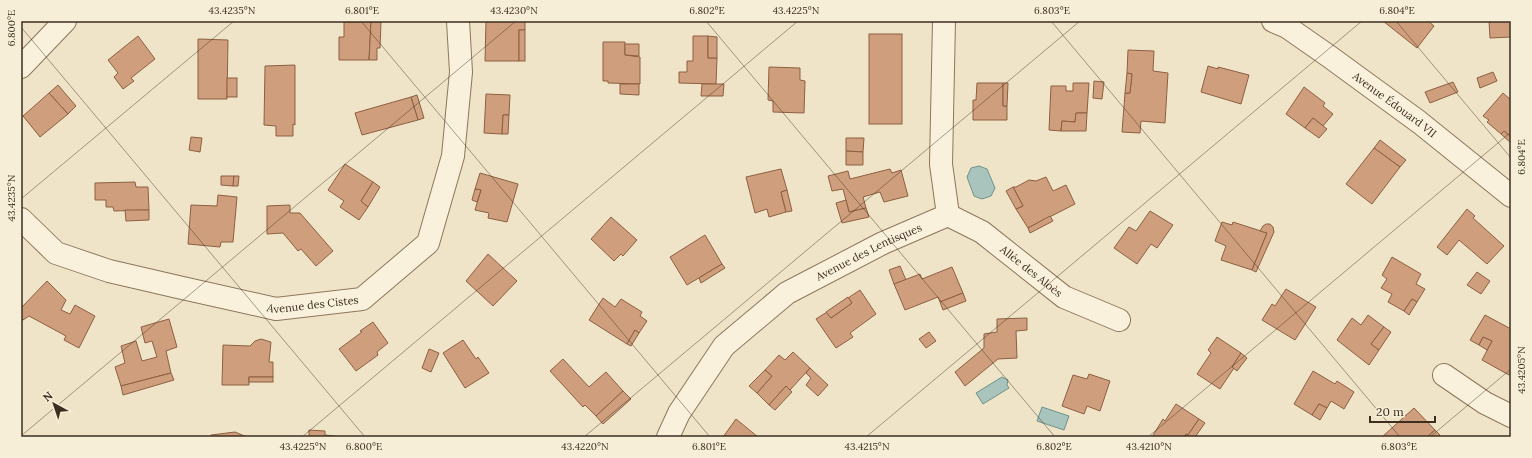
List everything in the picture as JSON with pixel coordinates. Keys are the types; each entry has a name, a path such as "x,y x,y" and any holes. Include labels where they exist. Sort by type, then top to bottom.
{"street":[{"path":"21,67 64,21"},
{"name":"Avenue des Cistes","path":"21,219 56,253 109,271 178,288 276,309 362,299 428,243 453,156 461,72 458,21"},
{"path":"944,21 941,164 948,215"},
{"name":"Avenue Édouard VII","path":"1284,23 1419,122 1511,196"},
{"name":"Allée des Aloès","path":"948,215 982,232 1064,297 1119,320"},
{"name":"Avenue des Lentisques","path":"668,437 679,413 724,346 787,293 883,243 948,215"},
{"path":"1444,375 1485,403 1511,416"}],"water":[{"path":"979,166 987,169 995,188 991,196 982,199 974,196 967,177 971,168"},
{"path":"1002,377 1008,380 1007,385 1009,388 983,404 976,393"},
{"path":"1042,407 1069,416 1064,430 1037,421"}],"building":[{"path":"486,21 525,21 525,30 519,30 519,61 485,61"},
{"path":"1383,21 1428,21 1434,26 1417,48"},
{"path":"1489,21 1511,21 1511,37 1490,38"},
{"path":"344,22 371,22 369,60 339,60 339,37 344,37"},
{"path":"371,22 381,22 380,48 377,48 377,60 369,60"},
{"path":"519,30 525,30 525,61 519,61"},
{"path":"869,34 902,34 902,124 869,124"},
{"path":"138,36 155,59 131,78 134,81 123,89 114,77 118,73 108,60"},
{"path":"693,36 708,36 708,58 717,58 716,84 679,83 679,72 687,72 687,61 693,61"},
{"path":"708,36 717,37 717,58 708,58"},
{"path":"198,39 228,40 227,99 198,99"},
{"path":"603,42 625,42 625,55 640,57 640,84 608,83 608,81 603,81"},
{"path":"625,44 639,44 639,56 625,55"},
{"path":"1128,50 1154,51 1153,71 1168,73 1165,123 1141,121 1140,133 1122,132 1125,93 1130,93 1132,74 1127,73"},
{"path":"295,65 295,125 293,124 293,136 276,136 276,126 264,125 265,66"},
{"path":"1208,66 1249,75 1241,104 1201,92"},
{"path":"769,67 800,68 800,80 805,81 804,113 773,112 773,101 768,100"},
{"path":"1493,72 1497,81 1480,88 1477,78"},
{"path":"1127,73 1132,74 1130,93 1125,93"},
{"path":"227,78 237,78 237,97 227,97"},
{"path":"1094,81 1104,82 1102,99 1093,98"},
{"path":"1453,82 1458,92 1430,103 1425,92"},
{"path":"977,83 1003,83 1003,106 1007,106 1007,120 973,120 973,100 976,100"},
{"path":"1003,83 1008,83 1007,106 1003,106"},
{"path":"1073,83 1089,83 1087,113 1076,113 1075,122 1062,121 1061,131 1049,130 1051,86 1066,86 1066,91 1073,91"},
{"path":"620,84 639,84 639,95 620,94"},
{"path":"702,84 724,84 723,96 701,96"},
{"path":"58,85 76,106 68,114 49,93"},
{"path":"1304,87 1325,103 1323,106 1333,114 1323,126 1313,118 1305,128 1286,114"},
{"path":"49,93 68,114 40,137 23,116"},
{"path":"1503,93 1511,100 1511,137 1504,131 1501,134 1487,122 1489,120 1483,116"},
{"path":"486,94 510,95 509,115 503,115 502,134 484,133"},
{"path":"417,95 424,118 418,120 411,97"},
{"path":"411,97 418,120 362,135 355,113"},
{"path":"1076,113 1087,113 1086,131 1061,131 1062,121 1075,122"},
{"path":"503,115 509,115 508,134 502,134"},
{"path":"1313,118 1327,129 1319,138 1305,128"},
{"path":"1504,131 1511,137 1511,143 1501,134"},
{"path":"191,137 202,138 200,152 189,150"},
{"path":"846,138 864,138 863,152 846,151"},
{"path":"1380,140 1406,160 1400,167 1374,148"},
{"path":"1374,148 1400,167 1372,204 1346,184"},
{"path":"846,151 863,152 863,165 846,165"},
{"path":"345,164 373,182 361,201 368,207 359,220 340,207 344,201 328,190"},
{"path":"781,169 787,190 781,192 786,212 769,217 767,209 755,213 746,177"},
{"path":"890,169 892,173 901,170 908,196 884,202 880,192 863,197 866,208 849,212 843,189 832,191 828,176 848,171 850,179"},
{"path":"480,173 518,184 507,222 488,218 489,213 475,210 481,190 475,189"},
{"path":"221,176 234,176 233,186 221,185"},
{"path":"234,176 239,176 238,186 233,186"},
{"path":"1046,177 1053,191 1066,185 1075,204 1028,228 1016,209 1023,206 1013,187 1016,187 1029,180 1036,181"},
{"path":"135,182 136,187 148,187 149,210 114,211 113,207 106,207 106,200 95,200 95,183"},
{"path":"373,182 380,187 368,207 361,201"},
{"path":"1013,187 1023,206 1016,209 1006,191"},
{"path":"475,189 481,190 477,202 472,200"},
{"path":"787,190 792,211 786,212 781,192"},
{"path":"218,195 237,197 233,242 221,242 220,247 188,244 191,205 217,206"},
{"path":"846,200 849,212 866,208 869,217 842,223 836,203"},
{"path":"290,205 290,213 300,213 333,251 316,266 301,249 298,251 283,233 267,234 267,206"},
{"path":"1467,209 1475,216 1473,218 1504,246 1487,264 1459,240 1447,255 1437,247"},
{"path":"125,210 149,210 149,220 126,221"},
{"path":"1150,211 1173,225 1157,248 1151,244 1137,264 1114,248 1129,227 1136,231"},
{"path":"1050,216 1053,221 1030,233 1028,228"},
{"path":"611,217 637,240 623,256 621,254 614,261 591,239"},
{"path":"1222,222 1232,225 1233,222 1267,233 1252,270 1221,260 1226,246 1215,241"},
{"path":"1266,224 1270,224 1273,227 1274,232 1256,272 1252,270 1267,233 1260,231"},
{"path":"705,235 722,264 687,285 670,257"},
{"path":"488,254 517,281 493,306 466,281"},
{"path":"1392,257 1421,274 1416,284 1425,289 1417,302 1412,299 1404,311 1388,302 1392,294 1381,288 1387,279 1382,275"},
{"path":"722,264 725,268 701,283 699,278"},
{"path":"900,266 906,280 894,284 889,270"},
{"path":"952,267 963,293 940,302 938,297 905,310 894,284 920,274 922,279"},
{"path":"1477,272 1490,281 1481,294 1467,285"},
{"path":"47,281 66,300 61,310 70,314 75,305 95,316 79,348 64,340 66,336 29,316 23,320 21,318 21,308"},
{"path":"1286,289 1316,307 1295,340 1262,320 1272,304 1275,306"},
{"path":"860,290 876,314 850,333 853,337 836,348 816,319 827,312 831,318 852,303 848,298"},
{"path":"963,293 966,301 943,310 940,302"},
{"path":"848,297 852,303 831,318 826,312"},
{"path":"603,298 615,307 621,299 642,312 640,316 647,321 639,333 635,330 627,344 589,320"},
{"path":"1412,299 1417,302 1409,315 1404,311"},
{"path":"1368,315 1384,327 1371,344 1379,350 1369,365 1337,340 1352,318 1361,325"},
{"path":"1485,315 1511,329 1511,372 1509,375 1482,360 1492,341 1483,337 1479,345 1470,340"},
{"path":"1027,318 1027,330 1016,331 1017,358 998,359 965,386 955,372 984,348 984,334 997,332 997,319"},
{"path":"169,319 177,347 166,351 171,373 121,386 115,367 125,363 121,346 136,341 142,361 157,357 152,341 145,343 141,327"},
{"path":"373,322 388,343 377,352 378,355 356,371 339,349"},
{"path":"1384,327 1391,332 1379,350 1371,344"},
{"path":"635,330 639,333 631,346 627,344"},
{"path":"929,332 936,341 926,348 919,339"},
{"path":"1217,337 1241,353 1232,367 1234,368 1220,389 1197,374 1211,353 1208,350"},
{"path":"1483,337 1492,341 1487,350 1479,345"},
{"path":"261,339 271,342 269,362 273,362 273,377 249,377 249,385 222,385 223,345 250,346 255,341"},
{"path":"463,340 476,359 478,357 489,373 465,388 443,353"},
{"path":"429,349 439,353 431,372 422,368"},
{"path":"793,352 810,368 790,390 786,386 769,405 757,393 772,376 765,370 779,355 785,360"},
{"path":"1241,353 1247,358 1237,371 1232,367"},
{"path":"563,359 589,387 606,372 623,391 596,416 585,405 583,407 550,371"},
{"path":"810,368 828,385 818,396 806,385 811,378 806,373"},
{"path":"765,370 772,376 757,393 749,386"},
{"path":"1313,371 1335,384 1337,381 1354,392 1344,409 1331,401 1327,408 1319,404 1312,415 1294,404"},
{"path":"171,373 174,380 123,395 121,386"},
{"path":"1089,374 1110,381 1100,411 1087,406 1084,414 1062,406 1073,375 1087,379"},
{"path":"249,377 273,377 273,382 249,382"},
{"path":"786,386 792,392 775,410 769,405"},
{"path":"623,391 631,399 603,424 596,416"},
{"path":"1176,404 1199,419 1188,435 1186,434 1184,437 1152,437 1163,419 1165,421"},
{"path":"1319,404 1327,408 1320,420 1312,415"},
{"path":"1414,408 1435,430 1427,437 1382,437"},
{"path":"736,419 758,437 723,437"},
{"path":"1199,419 1205,423 1195,437 1184,437 1186,434 1188,435"},
{"path":"309,430 325,431 325,435 343,437 309,437"},
{"path":"1435,430 1440,435 1438,437 1427,437"},
{"path":"235,432 247,437 209,437 211,435"}]}
